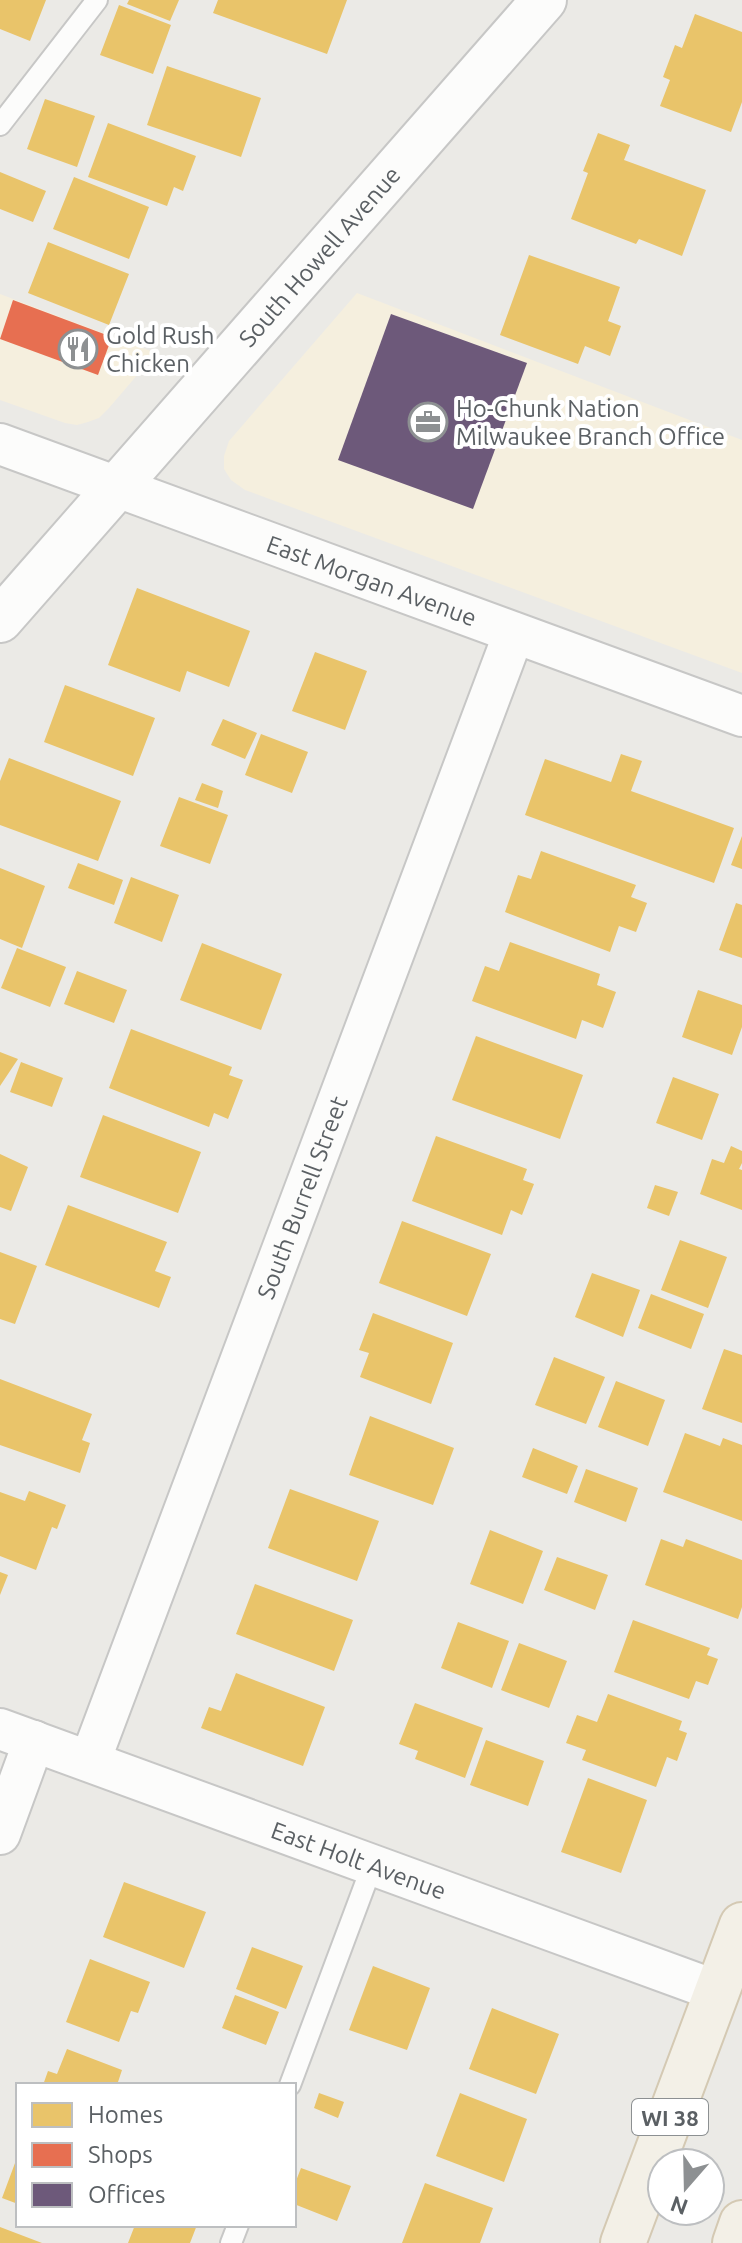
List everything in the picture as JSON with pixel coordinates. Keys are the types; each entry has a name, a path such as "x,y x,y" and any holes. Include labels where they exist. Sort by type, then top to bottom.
{"main road":[{"name":"WI 38","path":"623,2243 734,1989 742,1925"},
{"path":"735,2243 742,2223"}],"street":[{"name":"South Howell Avenue","path":"0,620 544,0"},
{"name":"East Morgan Avenue","path":"0,444 742,716"},
{"name":"South Burrell Street","path":"90,1761 514,633"},
{"name":"East Holt Avenue","path":"17,1735 372,1866 734,1989"},
{"path":"0,1834 17,1735"}],"lane":[{"path":"0,125 97,0"},
{"path":"291,2083 372,1866"}],"shaded area":[{"path":"357,293 742,440 742,673 245,490 231,480 224,469 229,441"},
{"path":"0,294 156,353 109,408 99,418 88,422 77,425 65,423 0,400"}],"building: Homes":[{"path":"0,0 46,0 30,41 0,29"},
{"path":"129,0 179,0 170,21 127,4"},
{"path":"218,0 347,0 327,54 213,13"},
{"path":"119,5 171,25 153,74 100,55"},
{"path":"695,14 742,32 742,102 731,132 660,106 670,80 663,77 675,45 682,48"},
{"path":"167,66 261,98 241,157 147,125"},
{"path":"45,99 95,116 77,167 27,149"},
{"path":"108,123 196,156 183,191 174,187 167,206 88,177"},
{"path":"598,133 630,145 624,160 706,190 682,256 639,239 636,244 571,219 588,173 583,171"},
{"path":"0,172 46,191 33,222 0,209"},
{"path":"74,177 149,207 129,259 53,229"},
{"path":"48,242 129,274 109,325 28,293"},
{"path":"529,255 620,287 608,321 621,326 610,356 585,346 578,364 500,335"},
{"path":"137,588 250,631 229,687 187,671 180,692 108,665"},
{"path":"315,652 367,671 345,730 292,711"},
{"path":"65,685 155,718 133,776 44,742"},
{"path":"223,719 257,733 245,759 211,745"},
{"path":"261,734 308,752 292,793 245,775"},
{"path":"621,754 642,761 631,791 734,828 714,883 525,815 545,759 611,782"},
{"path":"9,758 121,801 98,861 0,825 0,781"},
{"path":"202,783 223,791 218,808 195,800"},
{"path":"179,797 228,815 210,864 160,846"},
{"path":"742,836 742,869 731,865"},
{"path":"541,851 636,885 631,897 647,903 636,932 619,926 610,952 505,912 518,875 531,879"},
{"path":"78,863 123,880 114,905 68,888"},
{"path":"0,868 45,886 22,948 0,939"},
{"path":"131,877 179,895 162,942 114,923"},
{"path":"736,903 742,905 742,958 719,950"},
{"path":"510,942 600,974 597,985 616,992 603,1028 582,1020 576,1039 472,1001 485,966 499,971"},
{"path":"202,943 282,974 261,1030 180,1000"},
{"path":"17,948 66,967 50,1007 1,988"},
{"path":"77,971 127,990 114,1023 64,1004"},
{"path":"698,990 742,1005 742,1027 732,1055 682,1037"},
{"path":"131,1029 232,1067 229,1075 243,1080 228,1119 214,1113 209,1127 109,1088"},
{"path":"476,1036 583,1075 560,1139 452,1100"},
{"path":"0,1052 18,1059 0,1086"},
{"path":"21,1062 63,1078 52,1107 10,1092"},
{"path":"673,1077 719,1094 702,1140 656,1123"},
{"path":"103,1115 201,1152 178,1213 80,1177"},
{"path":"436,1136 527,1169 523,1180 534,1184 522,1215 511,1210 502,1235 412,1201"},
{"path":"731,1146 742,1151 739,1169 742,1170 742,1210 700,1194 712,1159 724,1163"},
{"path":"0,1154 28,1167 11,1211 0,1207"},
{"path":"655,1185 678,1192 669,1216 647,1208"},
{"path":"68,1205 167,1242 155,1271 171,1277 159,1308 45,1265"},
{"path":"402,1221 491,1254 467,1316 379,1283"},
{"path":"680,1240 727,1257 708,1308 661,1290"},
{"path":"0,1252 37,1266 15,1324 0,1319"},
{"path":"592,1273 640,1290 623,1337 575,1317"},
{"path":"651,1294 704,1314 691,1349 638,1328"},
{"path":"373,1313 453,1343 431,1404 360,1377 369,1353 359,1350"},
{"path":"724,1349 742,1355 742,1423 702,1409"},
{"path":"554,1357 605,1377 586,1424 535,1405"},
{"path":"0,1379 92,1414 82,1440 90,1443 80,1473 0,1445"},
{"path":"616,1381 665,1400 648,1446 598,1427"},
{"path":"370,1416 454,1448 433,1505 349,1475"},
{"path":"685,1433 720,1446 723,1438 742,1445 742,1521 663,1492"},
{"path":"533,1448 578,1466 567,1494 522,1477"},
{"path":"586,1469 638,1488 626,1522 574,1502"},
{"path":"290,1489 379,1521 357,1581 268,1548"},
{"path":"29,1491 66,1505 57,1529 52,1527 36,1570 0,1556 0,1492 25,1501"},
{"path":"490,1530 543,1551 523,1604 470,1584"},
{"path":"661,1539 683,1547 686,1539 742,1560 742,1607 738,1619 645,1585"},
{"path":"557,1557 608,1575 595,1610 544,1590"},
{"path":"0,1572 8,1575 0,1595"},
{"path":"255,1584 353,1620 334,1671 236,1634"},
{"path":"633,1620 710,1648 707,1655 718,1659 708,1685 696,1681 689,1699 614,1672"},
{"path":"458,1622 509,1641 492,1688 441,1668"},
{"path":"519,1643 567,1661 549,1708 501,1690"},
{"path":"236,1673 325,1707 303,1766 201,1728 209,1707 221,1711"},
{"path":"608,1694 682,1721 679,1730 687,1733 677,1761 667,1757 656,1787 582,1760 586,1750 566,1743 577,1715 597,1722"},
{"path":"415,1703 483,1728 465,1778 415,1759 418,1751 399,1744"},
{"path":"486,1740 544,1761 528,1806 470,1785"},
{"path":"588,1778 647,1800 621,1873 561,1852"},
{"path":"124,1882 206,1912 184,1968 103,1937"},
{"path":"252,1947 303,1966 286,2009 236,1989"},
{"path":"90,1959 150,1982 138,2013 131,2011 119,2042 66,2022"},
{"path":"373,1966 430,1988 407,2050 349,2030"},
{"path":"235,1995 279,2012 266,2045 222,2028"},
{"path":"492,2008 559,2034 536,2094 469,2069"},
{"path":"67,2049 122,2070 118,2083 44,2083 48,2071 57,2074"},
{"path":"319,2093 344,2102 338,2118 314,2108"},
{"path":"460,2093 527,2119 504,2182 436,2156"},
{"path":"16,2160 16,2203 2,2198"},
{"path":"301,2168 351,2186 337,2221 296,2205 296,2181"},
{"path":"425,2183 493,2208 480,2243 402,2243"},
{"path":"0,2227 42,2243 0,2243"},
{"path":"134,2227 196,2227 190,2243 128,2243"}],"building: Shops":[{"path":"13,300 112,337 98,375 0,339"}],"building: Offices":[{"name":"Ho-Chunk Nation Milwaukee Branch Office","path":"391,314 527,363 473,509 338,460"}],"place":[{"name":"Gold Rush Chicken","path":"78,349"},
{"name":"Ho-Chunk Nation Milwaukee Branch Office","path":"428,422"}]}
